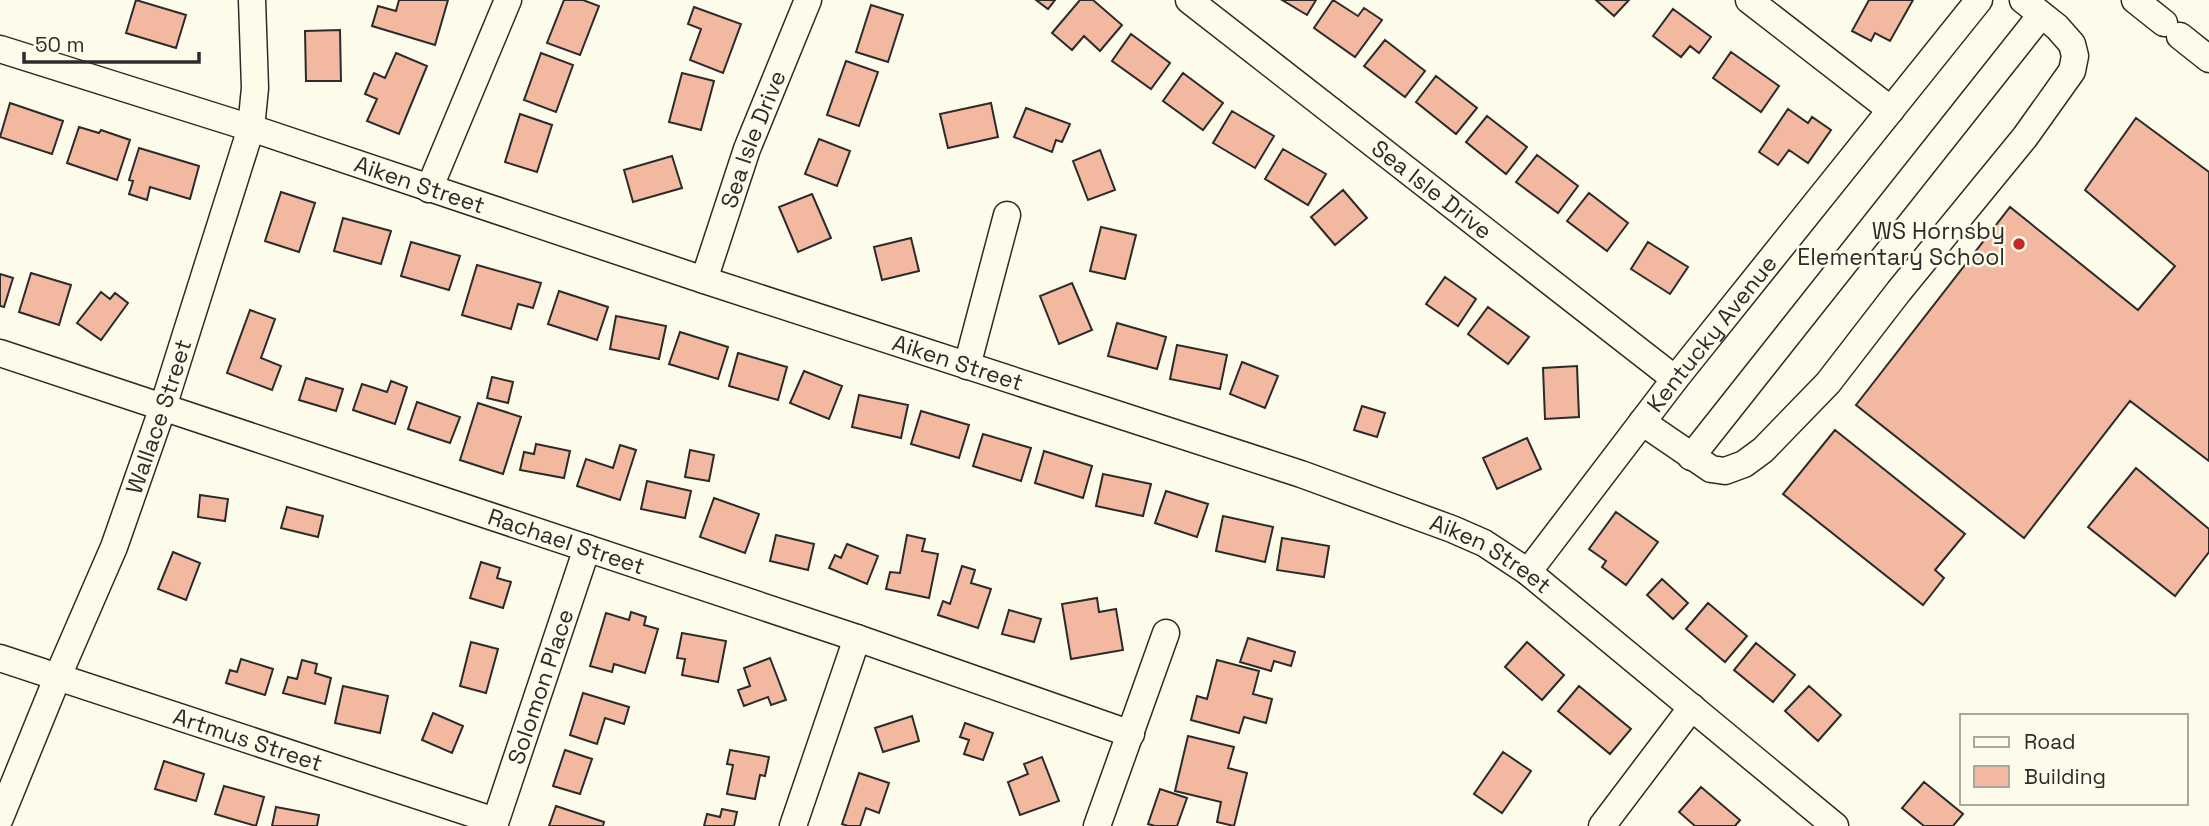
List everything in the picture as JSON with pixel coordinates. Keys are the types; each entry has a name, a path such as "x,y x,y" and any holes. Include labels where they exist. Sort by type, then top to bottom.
{"street":[{"name":"Wallace Street","path":"0,818 114,547 163,407 251,128 256,88 252,0"},
{"path":"429,189 508,0"},
{"name":"Sea Isle Drive","path":"704,280 747,149 808,0"},
{"name":"Sea Isle Drive","path":"1189,0 1675,379"},
{"path":"1749,0 1891,110"},
{"name":"Kentucky Avenue","path":"1528,572 1675,379 1979,0"},
{"path":"2135,0 2209,59"},
{"path":"1642,422 1691,457 1711,469 1725,471 1744,464 1763,450 1828,383 2025,137 2072,71 2075,56 2072,44 2057,27 2032,7 1691,457"},
{"name":"Aiken Street","path":"0,49 251,128 704,280 1301,474 1430,520 1484,543 1528,572 1835,826"},
{"path":"967,366 1007,215"},
{"name":"Rachael Street","path":"0,353 857,638 1131,734"},
{"name":"Solomon Place","path":"494,823 587,548"},
{"path":"1097,826 1166,633"},
{"path":"793,826 857,638"},
{"name":"Artmus Street","path":"0,658 494,823"},
{"path":"1602,826 1692,707"}],"building":[{"path":"136,0 186,15 176,48 126,33"},
{"path":"399,0 448,0 435,45 372,26 378,6 396,11"},
{"path":"564,0 583,0 599,6 580,55 547,43"},
{"path":"1036,0 1055,0 1048,9"},
{"path":"1080,0 1093,0 1122,25 1100,51 1084,36 1072,50 1052,33"},
{"path":"1282,0 1316,0 1307,15"},
{"path":"1333,0 1358,16 1364,8 1382,20 1355,57 1314,28"},
{"path":"1596,0 1629,0 1614,16"},
{"path":"1869,0 1913,0 1890,41 1875,33 1871,41 1852,31"},
{"path":"871,5 903,15 888,62 856,52"},
{"path":"694,7 741,24 723,73 690,60 701,29 688,24"},
{"path":"1673,9 1711,37 1699,53 1690,46 1681,57 1653,36"},
{"path":"340,30 341,81 306,81 305,31"},
{"path":"1131,34 1170,63 1151,89 1112,61"},
{"path":"1385,40 1425,71 1405,97 1364,66"},
{"path":"1731,52 1779,86 1761,112 1713,78"},
{"path":"396,53 427,66 399,134 367,121 377,99 365,94 374,73 385,78"},
{"path":"541,53 573,65 556,112 524,100"},
{"path":"846,61 878,72 859,126 827,115"},
{"path":"682,73 714,81 701,130 669,122"},
{"path":"1183,73 1223,103 1203,130 1163,101"},
{"path":"1436,76 1477,108 1456,134 1416,102"},
{"path":"10,103 63,121 52,154 0,137"},
{"path":"991,103 998,137 948,148 940,114"},
{"path":"1026,108 1070,124 1062,142 1056,140 1052,152 1014,137"},
{"path":"1788,109 1808,123 1812,117 1831,130 1808,163 1789,150 1778,165 1759,152"},
{"path":"1232,111 1274,136 1255,168 1213,143"},
{"path":"520,114 552,125 537,172 505,162"},
{"path":"1487,116 1527,147 1506,174 1466,142"},
{"path":"2136,118 2209,172 2209,461 2130,401 2024,538 1856,405 2010,207 2138,310 2175,266 2085,190"},
{"path":"79,127 99,133 101,130 130,140 117,180 67,163"},
{"path":"819,139 850,151 837,186 805,174"},
{"path":"139,148 199,166 190,199 150,187 147,200 129,194 133,181 129,180"},
{"path":"1283,149 1326,174 1308,205 1265,179"},
{"path":"1100,150 1115,190 1088,200 1073,161"},
{"path":"1537,155 1578,186 1558,213 1516,182"},
{"path":"672,156 682,188 633,202 624,170"},
{"path":"1343,190 1367,218 1335,245 1311,217"},
{"path":"281,192 315,203 299,252 265,241"},
{"path":"1589,193 1628,223 1607,251 1567,221"},
{"path":"812,194 831,238 798,252 779,207"},
{"path":"343,218 391,231 381,264 334,251"},
{"path":"1101,227 1136,235 1125,279 1090,271"},
{"path":"911,238 919,271 882,280 874,247"},
{"path":"411,242 460,256 449,290 401,276"},
{"path":"1648,242 1688,267 1670,294 1631,269"},
{"path":"477,265 541,283 533,308 518,304 511,329 462,315"},
{"path":"31,273 71,285 59,325 19,312"},
{"path":"0,274 13,278 4,307 0,306"},
{"path":"1445,277 1476,299 1458,326 1426,304"},
{"path":"1072,283 1092,330 1059,344 1040,296"},
{"path":"559,291 608,307 597,340 548,324"},
{"path":"101,292 110,299 115,293 128,303 101,340 77,323"},
{"path":"1488,307 1529,337 1508,364 1468,334"},
{"path":"250,310 275,319 261,358 281,366 272,390 227,373"},
{"path":"616,316 666,326 659,359 610,349"},
{"path":"1117,323 1166,337 1157,369 1108,356"},
{"path":"680,332 728,347 718,379 669,364"},
{"path":"1177,345 1227,355 1220,389 1170,379"},
{"path":"738,353 787,367 778,400 729,386"},
{"path":"1242,362 1278,376 1265,408 1230,394"},
{"path":"1577,366 1579,417 1545,419 1543,368"},
{"path":"804,371 842,386 829,419 790,403"},
{"path":"492,377 513,382 508,403 487,398"},
{"path":"306,378 343,389 336,411 299,400"},
{"path":"391,381 407,387 395,424 353,410 362,384 387,392"},
{"path":"859,395 908,405 901,438 852,427"},
{"path":"417,402 460,417 450,443 408,429"},
{"path":"478,403 521,417 503,474 460,460"},
{"path":"1362,406 1385,413 1377,437 1354,430"},
{"path":"921,411 969,425 959,458 911,444"},
{"path":"1835,430 1965,534 1935,570 1944,578 1923,605 1783,494"},
{"path":"983,434 1031,448 1021,481 973,466"},
{"path":"1527,438 1541,469 1497,489 1483,458"},
{"path":"536,444 570,451 564,478 520,470 524,452 534,454"},
{"path":"620,445 636,450 620,500 577,486 586,459 613,468"},
{"path":"690,450 714,455 709,481 685,477"},
{"path":"1044,451 1092,466 1083,498 1035,483"},
{"path":"2136,468 2209,529 2209,552 2175,596 2088,527"},
{"path":"1103,474 1151,484 1143,516 1096,506"},
{"path":"647,481 691,491 685,518 641,509"},
{"path":"1166,491 1208,504 1197,537 1155,523"},
{"path":"200,495 228,499 225,521 198,517"},
{"path":"714,498 759,514 745,553 700,537"},
{"path":"287,507 323,516 318,537 281,528"},
{"path":"1616,512 1658,542 1626,585 1602,567 1606,561 1589,549"},
{"path":"1223,516 1273,527 1265,562 1216,551"},
{"path":"776,535 814,544 808,570 770,561"},
{"path":"907,535 925,539 922,551 938,554 929,598 886,589 890,572 900,573"},
{"path":"1282,538 1329,546 1324,577 1277,570"},
{"path":"847,544 878,556 867,584 829,568 835,555 841,558"},
{"path":"173,552 200,563 186,600 158,589"},
{"path":"481,562 500,568 497,578 511,582 503,608 470,598"},
{"path":"962,566 975,570 971,583 991,589 978,628 938,615 943,601 950,604"},
{"path":"1662,579 1688,603 1673,619 1647,595"},
{"path":"1097,598 1099,612 1116,609 1123,650 1071,659 1062,604"},
{"path":"1708,603 1747,636 1725,662 1686,629"},
{"path":"1009,610 1041,619 1034,642 1002,634"},
{"path":"631,612 646,617 644,625 658,629 645,673 614,664 612,672 590,666 606,613 629,620"},
{"path":"682,633 726,641 718,682 682,675 685,659 677,658"},
{"path":"1248,638 1295,652 1291,666 1274,661 1271,671 1240,662"},
{"path":"471,642 498,649 486,693 460,686"},
{"path":"1527,642 1564,675 1542,700 1505,667"},
{"path":"1756,643 1795,675 1773,702 1734,670"},
{"path":"770,658 786,700 771,705 768,697 744,706 738,690 750,686 744,668"},
{"path":"241,659 273,669 265,695 226,683 230,670 237,672"},
{"path":"302,660 317,664 315,673 331,678 325,704 283,693 288,677 297,679"},
{"path":"1217,660 1259,671 1253,694 1272,699 1266,723 1244,717 1239,733 1191,720 1197,696 1207,699"},
{"path":"343,686 388,696 380,733 335,723"},
{"path":"1579,686 1631,729 1610,754 1558,711"},
{"path":"1809,686 1841,715 1818,741 1785,711"},
{"path":"583,693 629,707 624,724 605,718 597,744 570,735"},
{"path":"433,713 463,726 452,753 422,740"},
{"path":"912,716 919,741 883,752 875,728"},
{"path":"965,723 993,733 983,760 964,754 969,740 960,737"},
{"path":"1188,736 1234,747 1228,768 1247,773 1234,826 1217,822 1221,802 1175,791"},
{"path":"565,750 592,759 580,794 553,786"},
{"path":"730,750 769,757 765,776 760,775 755,799 727,794 733,765 727,764"},
{"path":"1503,752 1531,771 1502,813 1474,794"},
{"path":"1042,757 1059,801 1020,815 1008,782 1028,774 1024,764"},
{"path":"164,761 204,774 196,801 155,789"},
{"path":"859,773 889,783 879,813 866,808 860,826 848,826 842,824"},
{"path":"1924,782 1963,814 1953,826 1924,826 1902,808"},
{"path":"224,786 264,797 256,826 215,814"},
{"path":"1701,787 1740,820 1735,826 1695,826 1679,812"},
{"path":"1160,789 1187,798 1177,826 1148,824"},
{"path":"556,806 604,822 603,826 549,826"},
{"path":"276,807 319,815 317,826 272,826"},
{"path":"722,809 737,812 734,826 704,826 707,814 720,817"}],"place":[{"name":"WS Hornsby Elementary School","path":"2019,244"}]}
